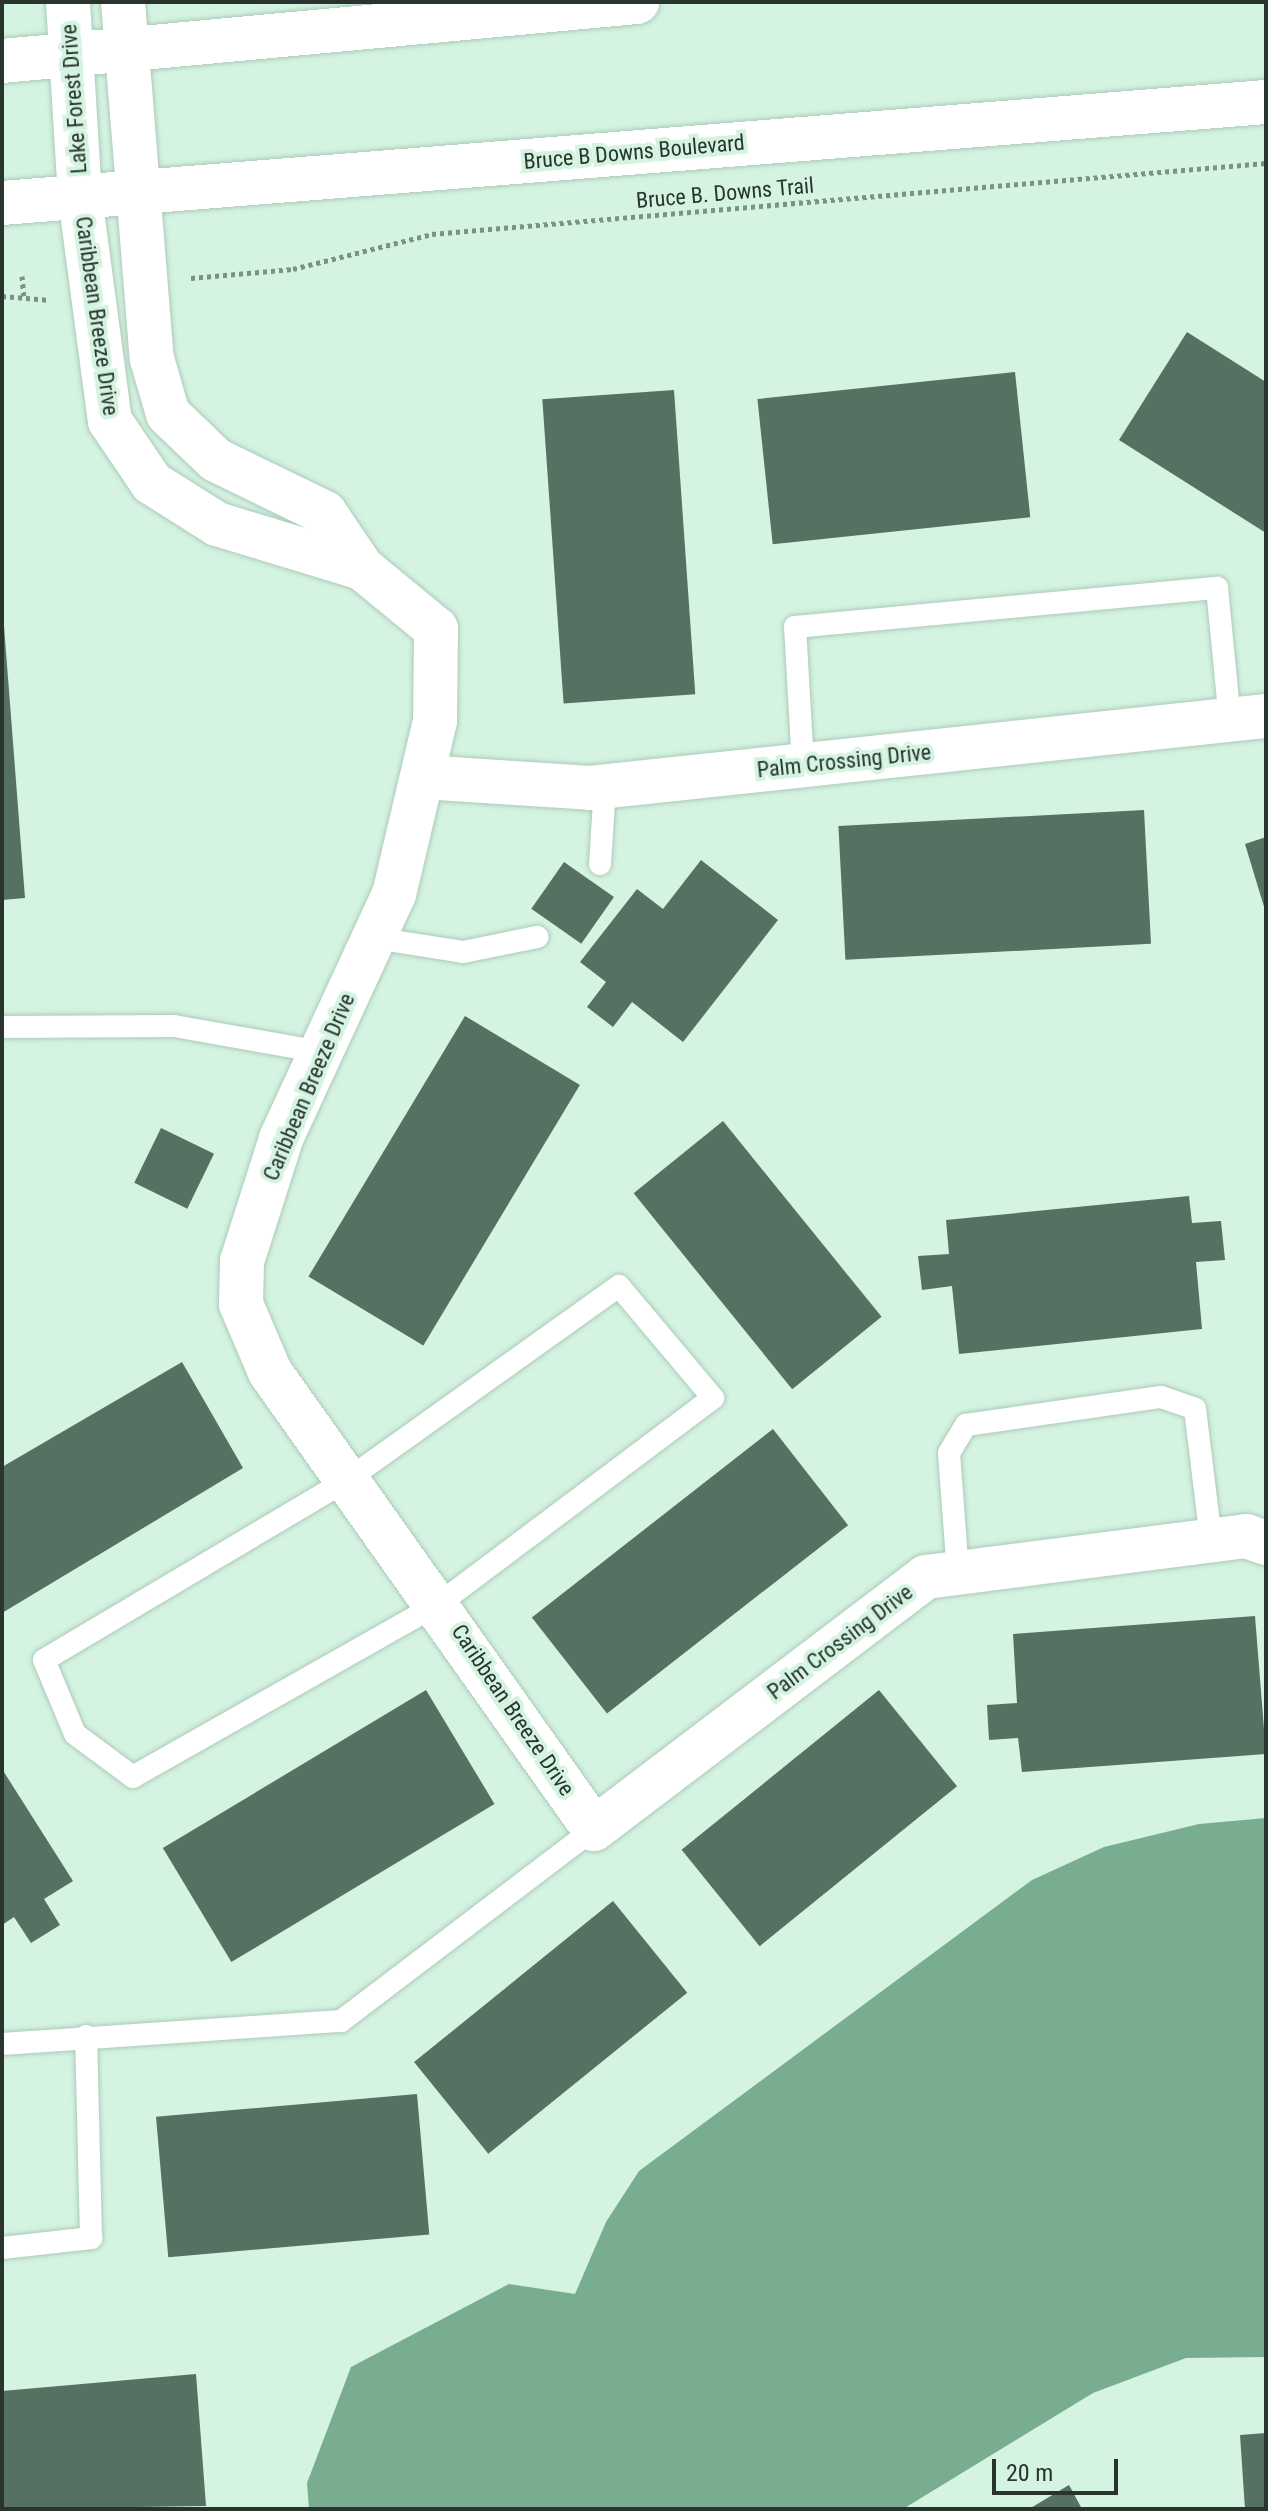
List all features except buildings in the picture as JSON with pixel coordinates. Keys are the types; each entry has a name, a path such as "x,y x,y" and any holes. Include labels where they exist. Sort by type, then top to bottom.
{"street":[{"name":"Lake Forest Drive","path":"68,2 68,55 80,197"},
{"path":"123,2 123,48 135,193"},
{"path":"2,61 637,2"},
{"name":"Bruce B Downs Boulevard","path":"2,203 1266,102"},
{"name":"Caribbean Breeze Drive","path":"135,193 152,359 168,414 216,460 325,513 362,568 436,629 435,721 394,894 281,1139 242,1261 241,1304 270,1372 440,1603 594,1829"},
{"name":"Caribbean Breeze Drive","path":"80,197 110,421 152,483 217,524 362,568"},
{"name":"Palm Crossing Drive","path":"422,777 605,786 1248,718"},
{"name":"Palm Crossing Drive","path":"594,1829 926,1577 1246,1536 1266,1543"}],"lane":[{"path":"803,765 795,627 1217,588 1248,718"},
{"path":"600,864 605,786"},
{"path":"374,938 463,952 537,937"},
{"path":"2,1027 174,1026 322,1052"},
{"path":"619,1286 713,1398 440,1603 133,1777 75,1734 44,1660 347,1480 619,1286"},
{"path":"958,1573 949,1453 966,1425 1161,1397 1195,1409 1211,1540"},
{"path":"2,2044 341,2021 594,1829"},
{"path":"2,2248 91,2238 86,2036"}],"path":[{"name":"Bruce B. Downs Trail","path":"191,278 293,269 432,234 1266,163"},
{"path":"22,276 24,298"},
{"path":"2,296 67,301"}],"shaded area":[{"path":"1266,1818 1266,2357 1186,2358 1093,2393 903,2509 309,2509 307,2483 351,2367 509,2284 575,2294 606,2222 639,2171 1032,1880 1104,1847 1199,1824"}]}
